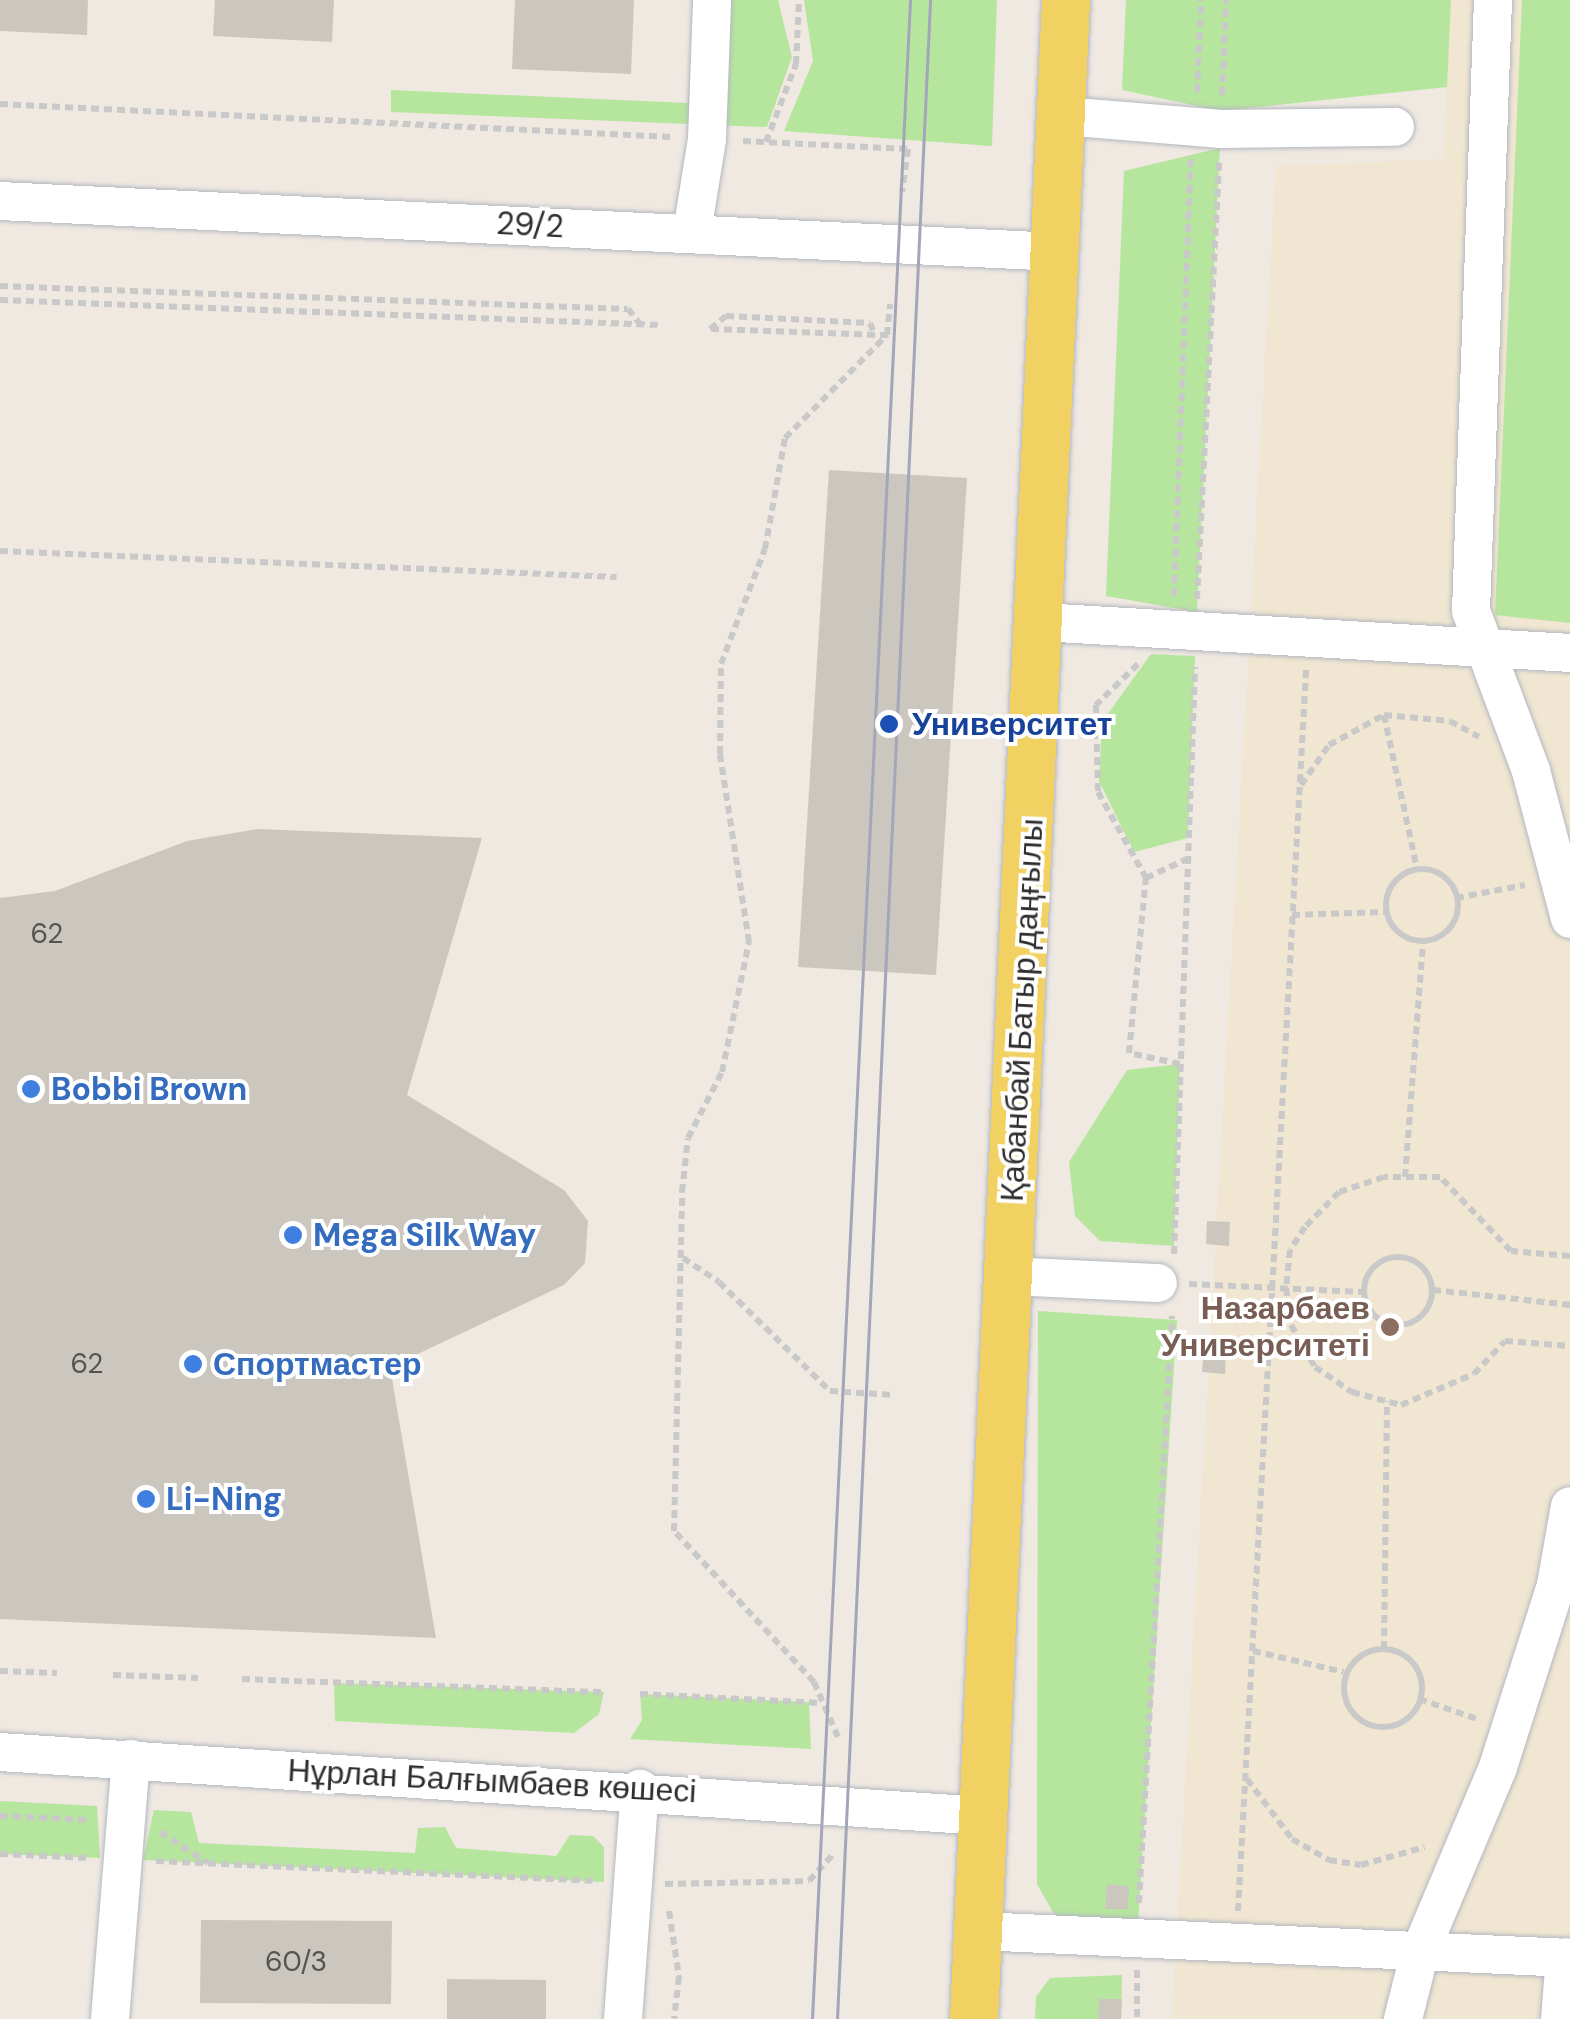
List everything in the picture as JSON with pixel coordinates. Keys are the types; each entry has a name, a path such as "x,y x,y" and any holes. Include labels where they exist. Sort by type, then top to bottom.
{"main road":[{"name":"Қабанбай Батыр даңғылы","path":"974,2019 1059,252 1066,0"}],"street":[{"path":"692,232 707,139 712,0"},
{"path":"1493,0 1471,610 1531,771 1570,919"},
{"path":"1063,116 1208,128 1395,126"},
{"name":"29/2","path":"0,201 1059,252"},
{"path":"1041,622 1570,653"},
{"path":"1009,1276 1158,1284"},
{"path":"1403,2019 1420,1952 1510,1730 1556,1585 1570,1506"},
{"name":"Нұрлан Балғымбаев көшесі","path":"0,1752 640,1790 984,1816"},
{"path":"110,2019 130,1759"},
{"path":"623,2019 640,1790"},
{"path":"978,1931 1567,1957 1560,2019"}],"path":[{"path":"766,142 796,64 799,0"},
{"path":"1180,1064 1130,1053 1146,878 1098,792 1096,705 1184,631 1208,128 1201,0"},
{"path":"1184,631 1208,128 1226,0"},
{"path":"0,104 908,149 902,192"},
{"path":"0,286 628,309 640,324"},
{"path":"0,300 660,324"},
{"path":"838,1737 814,1682 674,1531 682,1257 688,1138 722,1072 748,942 720,754 721,664 766,549 785,438 887,335 890,304"},
{"path":"875,335 870,323 726,316 710,329 875,335 887,335"},
{"path":"0,550 616,578"},
{"path":"1237,1942 1308,639"},
{"path":"1299,788 1330,745 1384,715 1450,720 1531,771"},
{"path":"1384,715 1417,870"},
{"path":"1146,878 1188,859"},
{"path":"1434,869 1456,898 1447,933 1423,943 1398,935 1384,912 1388,887 1417,870 1434,869"},
{"path":"1456,898 1558,878"},
{"path":"1292,915 1384,912"},
{"path":"1405,1177 1423,943"},
{"path":"1570,1256 1511,1250 1440,1177 1405,1177 1339,1192 1290,1250 1286,1288 1291,1326 1315,1367 1352,1392 1401,1405 1474,1374 1505,1341 1570,1346"},
{"path":"682,1257 719,1282 830,1391 894,1395"},
{"path":"1397,1258 1426,1270 1433,1290 1427,1311 1409,1324 1388,1325 1370,1312 1363,1292 1369,1272 1397,1258"},
{"path":"1158,1284 1363,1292"},
{"path":"1433,1290 1570,1304"},
{"path":"1384,1648 1387,1401"},
{"path":"1384,1648 1415,1662 1420,1700 1413,1715 1388,1728 1361,1722 1344,1700 1344,1672 1363,1652 1384,1648"},
{"path":"1253,1651 1344,1672"},
{"path":"0,1671 58,1673"},
{"path":"113,1675 198,1678"},
{"path":"242,1679 604,1692"},
{"path":"640,1694 822,1702"},
{"path":"1420,1700 1510,1730"},
{"path":"1246,1778 1292,1839 1328,1860 1361,1865 1472,1831"},
{"path":"674,2019 680,1977 665,1884 809,1881 834,1853"},
{"path":"210,1864 604,1882"}],"shaded area":[{"name":"Назарбаев Университеті","path":"1451,0 1570,0 1570,2019 1172,2019 1276,166 1443,159"}],"green space":[{"path":"694,0 778,0 792,57 767,127 391,112 391,90 688,103"},
{"path":"804,0 997,0 992,146 784,131 813,61"},
{"path":"1126,0 1451,0 1447,87 1221,111 1122,90"},
{"path":"1522,0 1570,0 1570,623 1495,615"},
{"path":"1220,148 1197,612 1106,596 1124,171"},
{"path":"1151,654 1195,656 1188,838 1134,852 1099,781 1102,722"},
{"path":"1180,1064 1174,1246 1100,1241 1075,1216 1069,1162 1127,1070"},
{"path":"1038,1311 1177,1320 1138,1923 1055,1916 1037,1884"},
{"path":"334,1683 604,1692 599,1714 574,1733 335,1721"},
{"path":"640,1694 809,1702 811,1749 630,1739 642,1720"},
{"path":"0,1801 97,1806 100,1858 0,1854"},
{"path":"154,1810 191,1812 199,1843 415,1853 418,1828 445,1827 456,1848 556,1856 570,1835 593,1836 604,1847 604,1882 143,1860"},
{"path":"1122,1975 1121,2019 1035,2019 1036,1997 1050,1978"}],"building":[{"path":"0,0 88,0 87,35 0,31"},
{"path":"215,0 334,0 332,42 213,36"},
{"path":"515,0 634,0 631,74 512,69"},
{"path":"829,470 967,478 936,975 798,967"},
{"name":"Mega Silk Way","path":"257,829 482,838 407,1095 564,1190 588,1221 585,1263 564,1285 390,1367 436,1638 0,1619 0,898 55,891 187,841"},
{"path":"1207,1221 1230,1222 1229,1246 1206,1244"},
{"path":"1204,1349 1226,1350 1225,1374 1202,1372"},
{"path":"1107,1884 1129,1886 1128,1909 1105,1909"},
{"path":"201,1920 392,1921 391,2004 200,2003"},
{"path":"447,1979 546,1980 546,2019 447,2019"},
{"path":"1099,1999 1122,1999 1121,2019 1098,2019"}],"tram line":[{"path":"812,2019 910,0"},
{"path":"837,2019 930,0"}],"place":[{"name":"Университет","path":"889,724"},
{"name":"Bobbi Brown","path":"31,1089"},
{"name":"Mega Silk Way","path":"293,1235"},
{"name":"Назарбаев Университеті","path":"1390,1327"},
{"name":"Спортмастер","path":"193,1364"},
{"name":"Li-Ning","path":"146,1499"}]}
